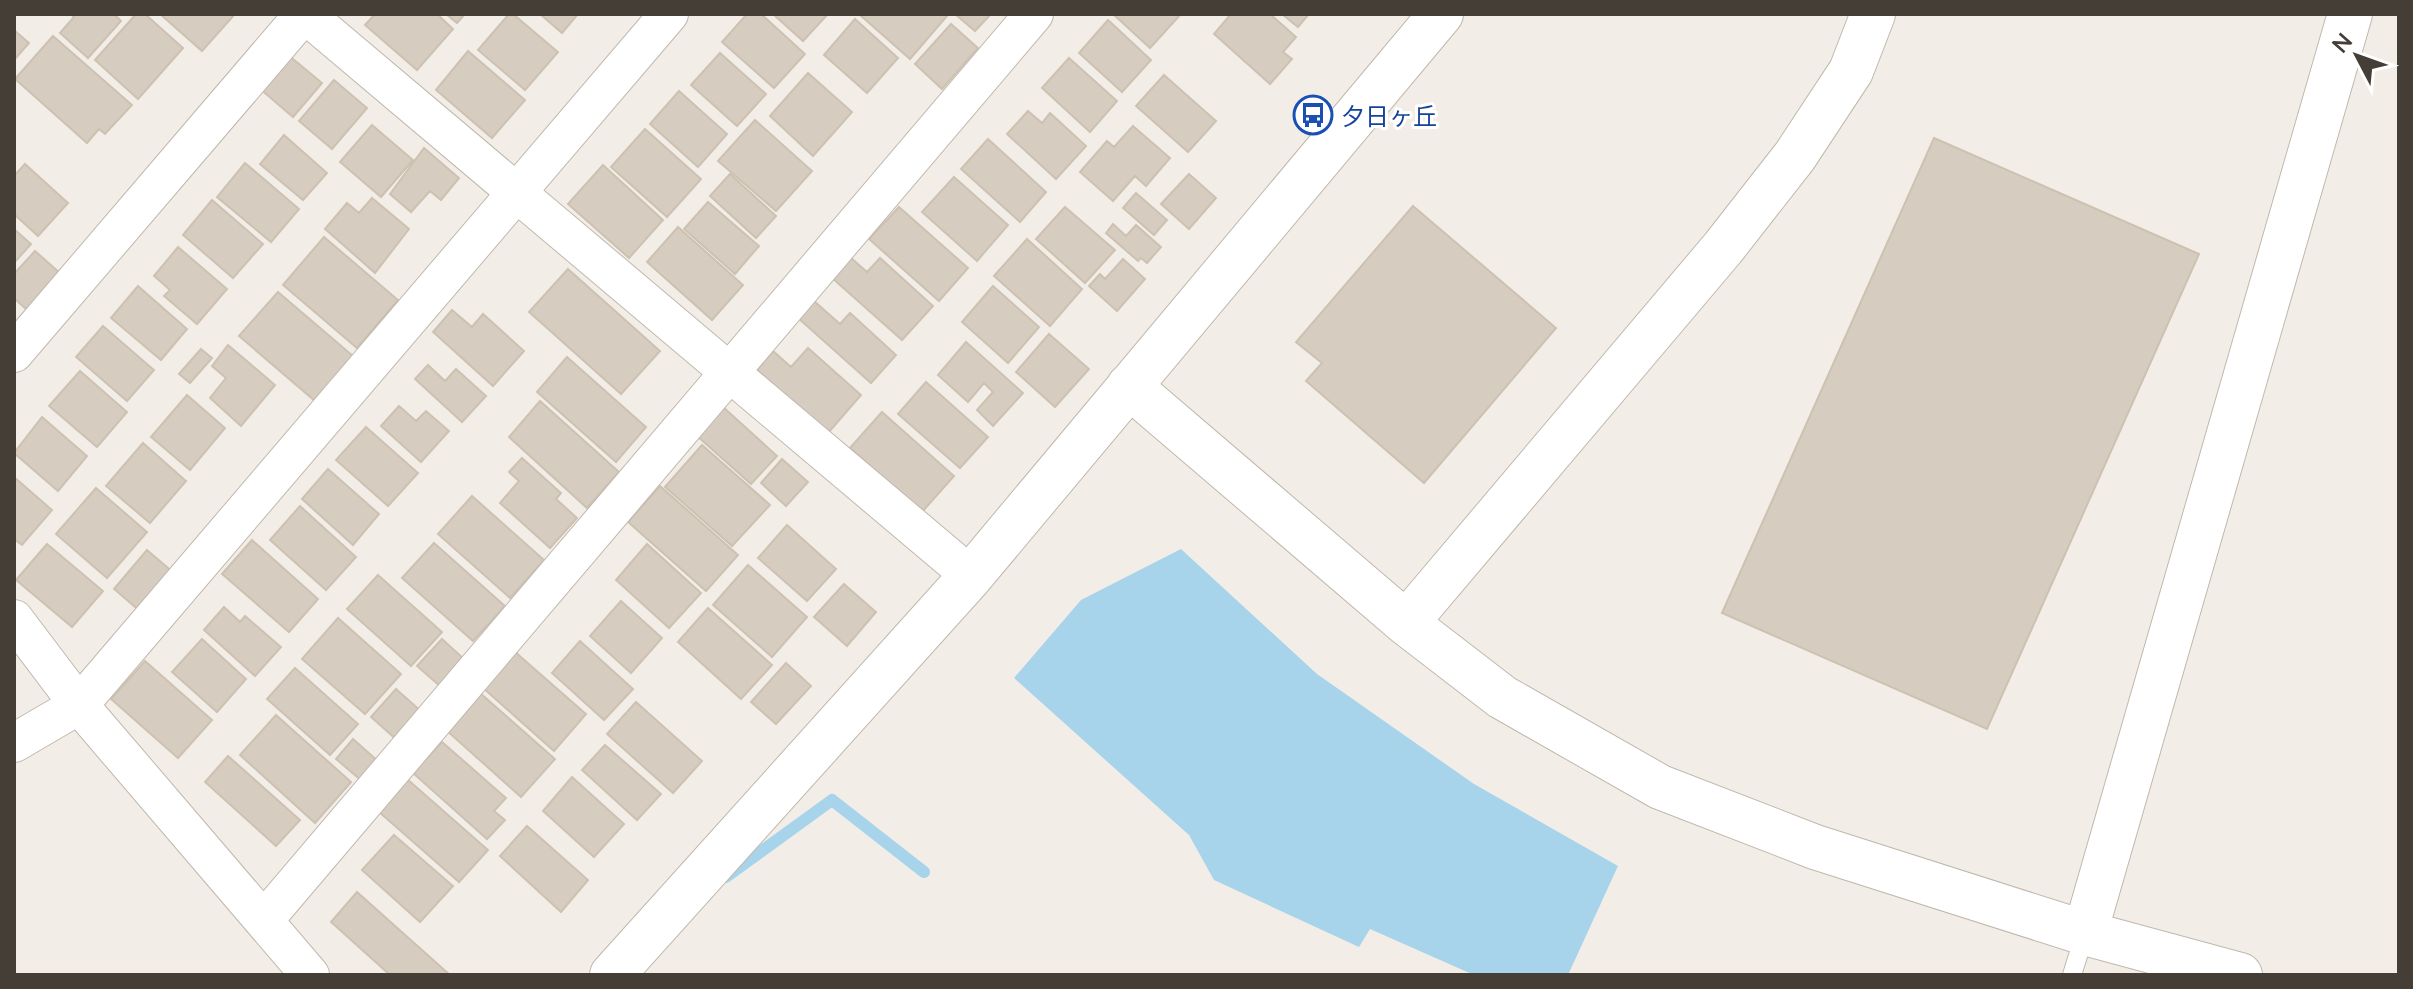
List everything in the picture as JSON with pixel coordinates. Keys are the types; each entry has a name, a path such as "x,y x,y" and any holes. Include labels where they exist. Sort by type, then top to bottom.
{"street":[{"path":"14,353 304,14 971,576"},
{"path":"14,743 79,705 669,14"},
{"path":"264,920 1034,14"},
{"path":"612,975 971,576 1441,14"},
{"path":"1406,623 1723,248 1795,156 1851,71 1873,14"},
{"path":"2085,933 2350,14"},
{"path":"1129,386 1406,623 1502,697 1660,787 1815,847 2085,933 2240,975"},
{"path":"14,619 79,705 310,975"}],"lane":[{"path":"2072,975 2085,933"}],"water":[{"path":"1181,549 1317,674 1474,784 1618,866 1568,975 1474,975 1370,929 1359,947 1214,880 1189,835 1014,678 1081,600"}],"building":[{"path":"71,14 114,14 121,21 88,58 60,33 74,17"},
{"path":"136,14 145,14 183,48 138,99 95,60"},
{"path":"160,14 235,14 202,51"},
{"path":"375,14 437,14 453,29 417,70 365,25"},
{"path":"446,14 465,14 457,23"},
{"path":"509,14 513,14 558,52 525,90 478,50"},
{"path":"540,14 578,14 562,33"},
{"path":"747,14 761,14 805,54 774,88 722,42"},
{"path":"773,14 828,14 803,41"},
{"path":"955,14 991,14 975,31"},
{"path":"1113,14 1181,14 1150,48"},
{"path":"1231,14 1270,14 1296,37 1283,52 1292,59 1270,84 1214,34"},
{"path":"1282,14 1309,14 1298,27"},
{"path":"860,15 947,16 910,59"},
{"path":"855,19 898,58 867,93 824,55"},
{"path":"1108,20 1151,60 1122,92 1079,53"},
{"path":"951,24 978,48 942,89 915,64"},
{"path":"14,30 29,43 14,60"},
{"path":"53,36 132,105 105,134 99,129 87,143 15,79"},
{"path":"468,51 525,100 492,138 436,90"},
{"path":"720,53 766,94 737,126 691,85"},
{"path":"287,54 322,83 293,117 259,88"},
{"path":"1069,58 1117,101 1090,132 1042,88"},
{"path":"808,73 852,112 813,156 770,116"},
{"path":"1164,75 1216,121 1188,152 1136,106"},
{"path":"334,80 367,108 332,149 299,121"},
{"path":"679,91 727,134 698,167 650,124"},
{"path":"1028,111 1042,123 1050,113 1086,146 1056,179 1007,134"},
{"path":"755,120 812,171 776,211 718,161"},
{"path":"372,125 413,160 381,197 340,162"},
{"path":"1133,126 1170,158 1146,186 1135,176 1113,201 1080,172 1107,141 1114,147"},
{"path":"645,129 701,179 667,217 611,167"},
{"path":"284,135 327,173 303,200 260,164"},
{"path":"1934,138 2199,254 1987,729 1722,613"},
{"path":"988,139 1046,192 1020,222 961,169"},
{"path":"424,148 459,178 441,200 430,191 411,212 390,194"},
{"path":"245,163 299,209 271,242 217,197"},
{"path":"25,164 68,203 38,236 14,214 14,176"},
{"path":"603,165 663,220 629,258 568,204"},
{"path":"730,174 776,216 756,238 710,196"},
{"path":"1189,174 1216,198 1189,229 1161,204"},
{"path":"954,177 1008,225 977,261 922,212"},
{"path":"1136,193 1167,220 1154,235 1123,208"},
{"path":"372,198 409,229 375,273 325,229 347,203 359,213"},
{"path":"212,200 263,244 233,278 183,235"},
{"path":"708,202 759,246 735,274 684,229"},
{"path":"1413,206 1556,328 1424,483 1306,381 1322,363 1296,342"},
{"path":"899,207 968,268 939,301 869,239"},
{"path":"1065,207 1115,250 1085,283 1036,239"},
{"path":"1113,224 1126,236 1136,225 1161,247 1147,263 1141,258 1138,261 1106,233"},
{"path":"678,227 743,285 712,320 647,262"},
{"path":"14,229 31,244 14,263"},
{"path":"324,237 398,300 357,348 283,285"},
{"path":"1027,239 1082,289 1050,326 994,276"},
{"path":"178,247 227,289 197,324 164,296 170,290 154,276"},
{"path":"35,251 60,273 27,310 14,298 14,274"},
{"path":"850,257 867,272 880,258 933,306 902,340 832,278"},
{"path":"1123,259 1145,279 1117,311 1089,286 1100,274 1105,279"},
{"path":"568,269 660,351 621,394 529,312"},
{"path":"138,286 187,329 161,360 111,318"},
{"path":"993,286 1039,327 1008,363 962,322"},
{"path":"278,292 353,356 315,401 239,336"},
{"path":"814,301 840,324 850,313 896,355 871,383 798,318"},
{"path":"452,310 472,327 483,314 524,351 493,386 433,332"},
{"path":"103,326 154,370 127,401 76,357"},
{"path":"1049,334 1089,369 1055,407 1016,372"},
{"path":"966,342 1023,393 993,426 977,410 993,392 984,383 968,402 938,375"},
{"path":"228,345 275,385 241,426 210,398 226,378 212,366"},
{"path":"808,348 861,395 828,433 757,370 773,351 791,367"},
{"path":"201,349 212,358 190,383 179,374"},
{"path":"567,357 646,427 616,462 537,392"},
{"path":"428,365 445,381 456,369 486,396 462,422 415,379"},
{"path":"80,371 127,412 97,447 49,406"},
{"path":"926,382 988,437 960,468 898,414"},
{"path":"187,395 225,428 190,470 151,437"},
{"path":"540,401 619,472 587,508 509,437"},
{"path":"399,406 416,421 426,411 449,431 421,462 381,426"},
{"path":"723,407 777,456 751,484 697,436"},
{"path":"882,412 954,476 922,512 850,448"},
{"path":"42,417 87,456 58,491 14,453"},
{"path":"366,427 418,473 388,506 336,460"},
{"path":"143,443 186,481 150,523 106,486"},
{"path":"702,445 770,505 732,546 665,487"},
{"path":"522,458 561,493 556,499 577,518 550,548 500,503 519,481 509,472"},
{"path":"782,459 808,482 786,506 761,483"},
{"path":"328,469 379,514 353,545 302,499"},
{"path":"14,477 52,510 22,545 14,539"},
{"path":"660,486 738,555 706,591 628,522"},
{"path":"96,488 147,532 107,578 56,534"},
{"path":"472,496 544,560 510,598 438,534"},
{"path":"300,506 356,557 326,590 270,540"},
{"path":"787,525 836,569 807,601 758,558"},
{"path":"252,540 318,599 289,632 222,574"},
{"path":"434,543 505,606 473,641 402,578"},
{"path":"47,544 103,591 72,627 16,580"},
{"path":"647,544 701,593 669,628 616,580"},
{"path":"147,550 174,573 141,612 114,589"},
{"path":"748,565 807,617 772,657 713,605"},
{"path":"378,575 442,632 411,666 347,609"},
{"path":"844,584 876,612 847,646 814,617"},
{"path":"621,601 662,638 631,673 590,636"},
{"path":"224,607 240,622 245,616 281,647 255,676 204,630"},
{"path":"708,608 772,665 741,699 678,642"},
{"path":"338,618 401,674 365,714 302,659"},
{"path":"202,639 246,679 217,712 172,672"},
{"path":"442,639 464,659 440,686 417,666"},
{"path":"580,641 633,689 604,720 552,673"},
{"path":"514,651 586,714 554,751 482,687"},
{"path":"145,661 212,720 178,758 111,699"},
{"path":"786,663 811,686 776,724 751,702"},
{"path":"295,668 358,724 330,755 267,699"},
{"path":"396,689 423,713 398,741 371,717"},
{"path":"480,693 555,759 521,797 446,730"},
{"path":"636,702 702,761 673,793 607,734"},
{"path":"276,715 351,782 315,823 240,755"},
{"path":"353,739 379,762 362,781 336,759"},
{"path":"442,742 506,798 494,811 505,820 487,839 413,773"},
{"path":"605,745 661,794 637,820 582,770"},
{"path":"228,756 300,820 276,846 205,782"},
{"path":"572,777 624,824 594,857 543,811"},
{"path":"407,779 488,850 459,882 379,812"},
{"path":"527,826 588,880 561,912 500,856"},
{"path":"394,835 453,886 420,922 362,870"},
{"path":"357,892 450,975 390,975 331,922"}],"waterway":[{"path":"726,877 832,800 924,872"}],"place":[{"name":"夕日ヶ丘","path":"1313,115"}]}
